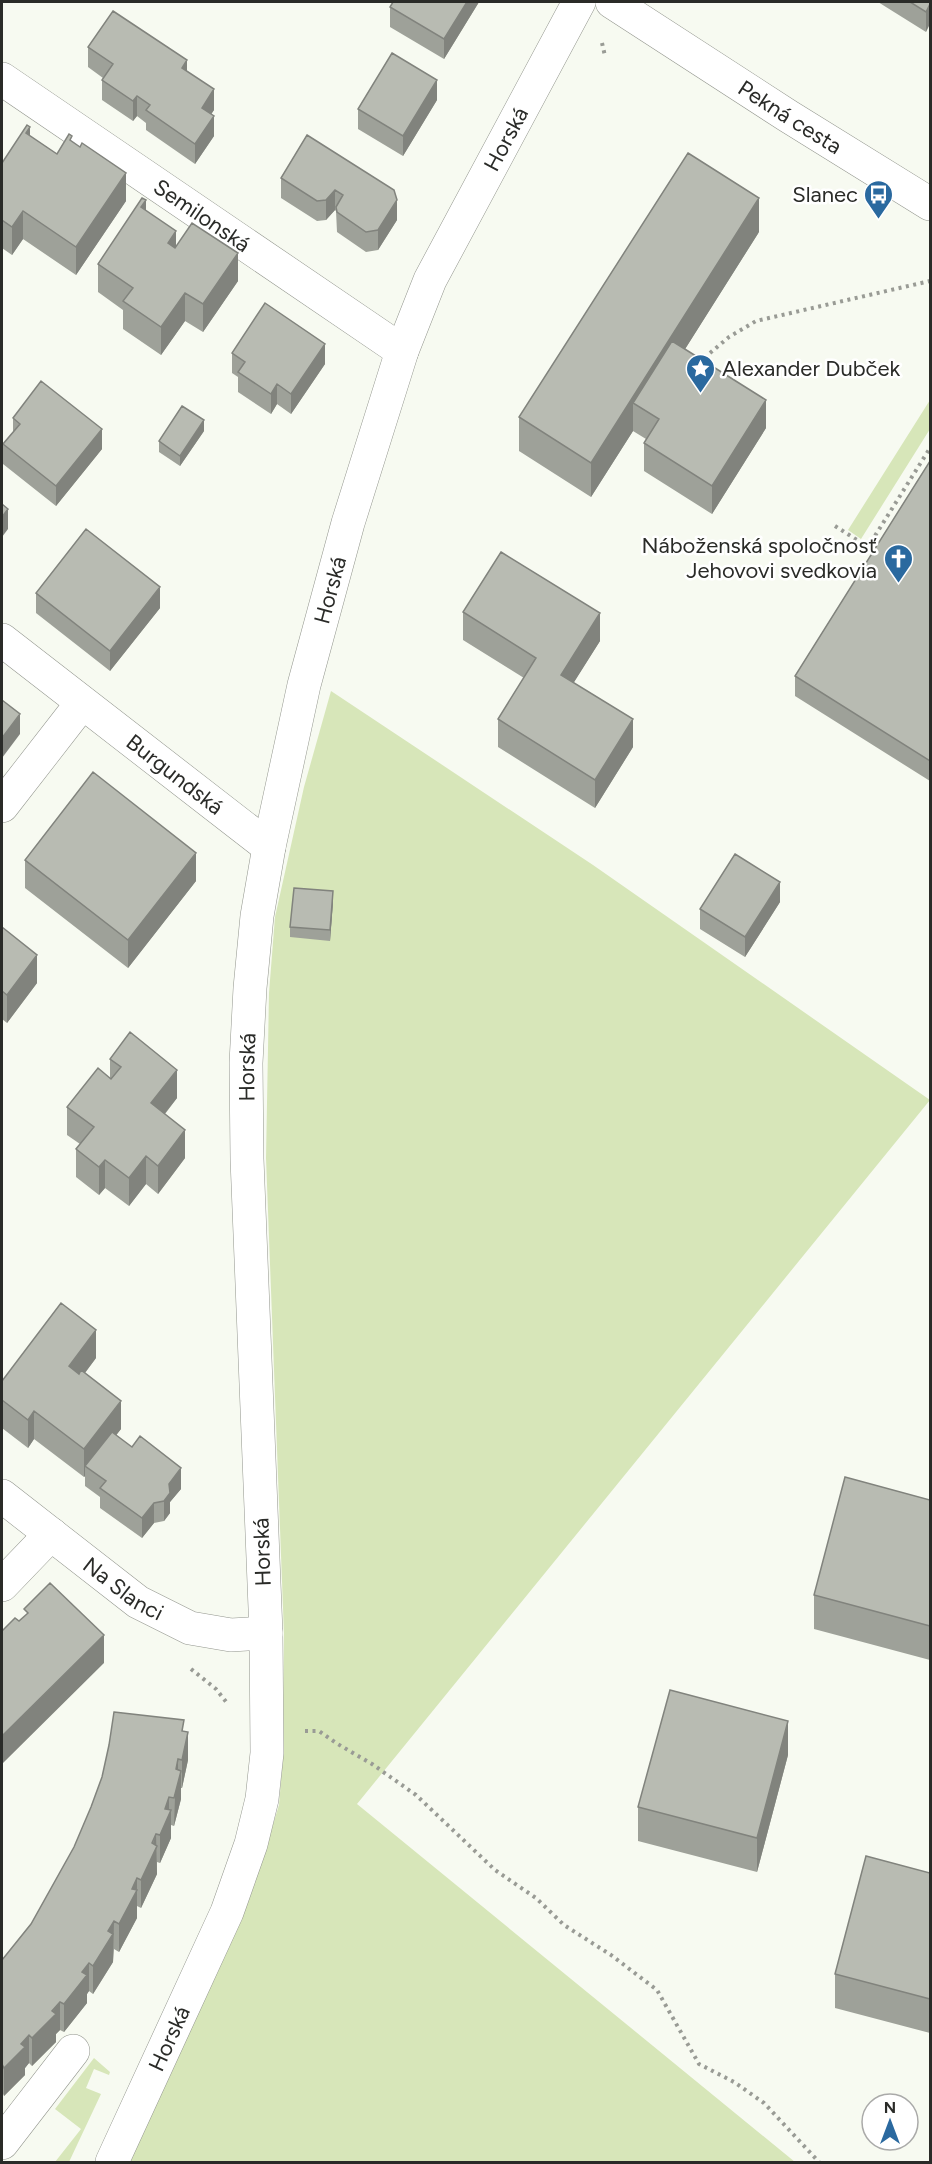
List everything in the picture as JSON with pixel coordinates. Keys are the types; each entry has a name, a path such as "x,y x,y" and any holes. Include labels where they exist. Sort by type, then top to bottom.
{"street":[{"name":"Horská","path":"112,2163 227,1912 262,1799 267,1753 266,1633 247,1160 246,1063 257,916 268,847 304,685 348,523 402,351 430,280 579,2"},
{"name":"Pekná cesta","path":"612,2 651,14 788,116 930,204"},
{"name":"Semilonská","path":"2,79 402,351"},
{"name":"Burgundská","path":"2,640 268,847"},
{"path":"2,806 82,703"},
{"name":"Na Slanci","path":"2,1496 138,1602 190,1628 231,1635 266,1633"},
{"path":"2,1585 51,1534"},
{"path":"2,2143 73,2051"}],"path":[{"path":"710,353 729,337 756,321 930,281"},
{"path":"835,526 868,547 930,448"},
{"path":"190,1669 216,1689 231,1711"},
{"path":"267,1732 319,1731 416,1795 495,1870 536,1898 564,1925 611,1954 657,1990 699,2064 734,2082 764,2103 819,2163"}],"green space":[{"path":"930,400 930,429 861,539 848,530"},
{"path":"331,691 593,865 930,1100 357,1804 795,2162 129,2162 241,1917 256,1879 279,1805 283,1756 284,1634 266,1158 269,993 275,917 304,787"},
{"path":"94,2058 110,2072 109,2075 94,2069 86,2088 101,2094 69,2162 55,2162 81,2129 55,2109"}],"building":[{"path":"393,2 467,2 444,39 390,7"},
{"path":"910,2 930,2 930,4 926,12"},
{"path":"113,11 187,60 182,68 214,89 202,108 214,116 195,144 146,110 150,105 137,96 133,101 102,80 113,64 88,47"},
{"path":"392,53 437,80 403,136 358,109"},
{"path":"27,125 30,127 26,133 57,154 69,134 72,136 70,140 80,147 82,143 126,173 76,247 23,211 12,227 2,220 2,163"},
{"path":"307,135 394,190 397,200 378,230 366,232 337,212 336,207 343,195 335,190 326,200 317,201 281,178"},
{"path":"688,153 759,198 591,463 519,417"},
{"path":"142,198 146,200 141,207 176,231 168,243 175,248 192,223 238,253 203,304 185,293 161,327 123,301 133,288 98,264"},
{"path":"265,303 325,344 291,394 277,384 271,394 238,372 245,362 232,353"},
{"path":"672,341 766,400 712,486 644,443 659,419 633,403"},
{"path":"41,381 102,429 56,486 3,444 20,424 13,418"},
{"path":"182,406 204,420 180,456 159,441"},
{"name":"Náboženská spoločnosť Jehovovi svedkovia","path":"930,461 930,761 795,676"},
{"path":"2,504 8,509 2,517"},
{"path":"86,529 160,587 110,651 36,593"},
{"path":"501,552 600,613 561,675 633,719 595,780 498,719 536,658 463,612"},
{"path":"2,700 20,714 2,738"},
{"path":"93,772 196,853 128,940 25,860"},
{"path":"735,854 780,882 745,937 700,909"},
{"path":"294,888 333,891 330,930 290,927"},
{"path":"2,927 37,955 7,995 2,991"},
{"path":"130,1032 177,1070 151,1103 185,1130 158,1166 146,1156 129,1178 105,1160 99,1167 76,1149 94,1127 67,1107 98,1068 111,1079 121,1067 110,1059"},
{"path":"61,1303 96,1330 69,1366 79,1374 81,1370 121,1401 84,1449 34,1411 28,1420 2,1400 2,1381"},
{"path":"112,1432 132,1447 140,1436 181,1468 169,1484 170,1493 164,1501 154,1503 142,1518 100,1488 106,1481 85,1466"},
{"path":"845,1477 930,1500 930,1626 814,1595"},
{"path":"50,1583 104,1635 2,1736 2,1631 15,1618 19,1621 28,1613 24,1609"},
{"path":"670,1690 788,1721 757,1838 638,1807"},
{"path":"114,1712 184,1720 182,1731 188,1732 182,1760 178,1759 176,1769 181,1771 174,1798 169,1797 165,1809 171,1810 160,1835 156,1834 152,1843 157,1846 141,1880 137,1878 132,1889 137,1890 119,1924 114,1921 108,1931 113,1934 93,1966 89,1963 82,1972 87,1975 64,2004 60,2002 52,2011 56,2014 32,2038 29,2035 21,2044 25,2047 4,2068 2,2064 2,1960 31,1924 74,1847 102,1777"},
{"path":"866,1856 930,1873 930,1999 835,1974"}],"place":[{"name":"Slanec","path":"879,220"},
{"name":"Alexander Dubček","path":"701,394"},
{"name":"Náboženská spoločnosť Jehovovi svedkovia","path":"898,584"}]}
